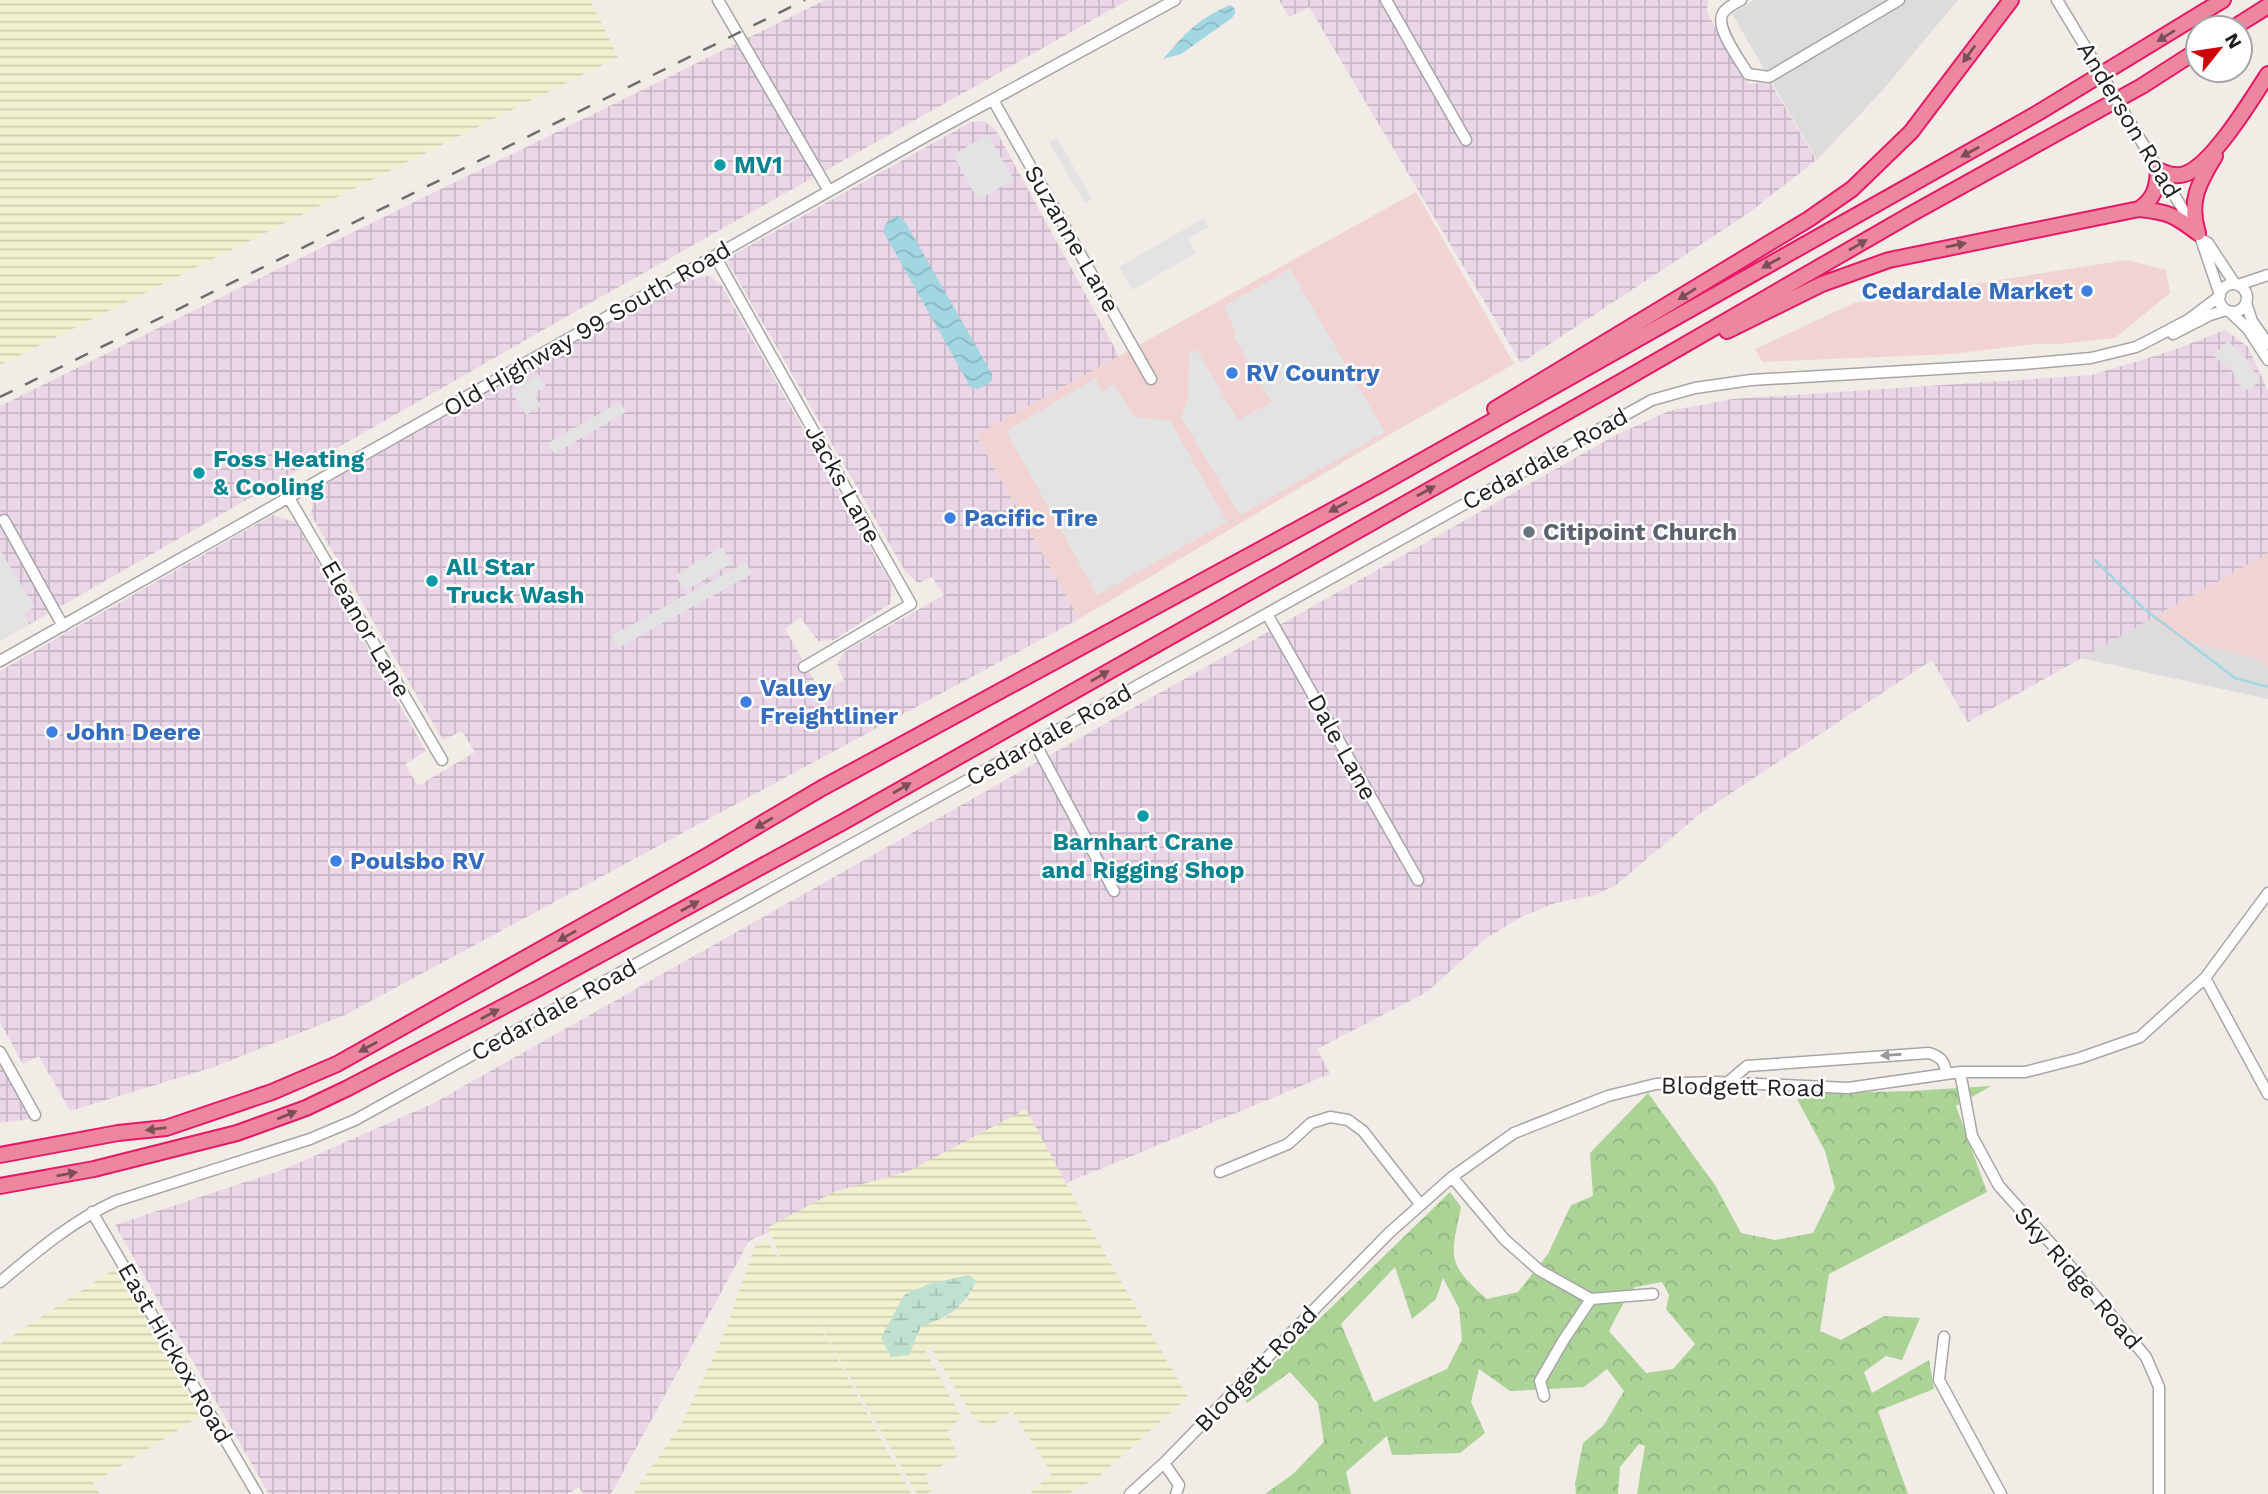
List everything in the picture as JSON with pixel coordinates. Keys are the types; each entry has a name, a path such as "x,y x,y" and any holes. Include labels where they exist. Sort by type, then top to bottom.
{"highway":[{"path":"0,1155 118,1133 166,1128 272,1092 337,1065 681,871 822,788 1379,485 2036,114 2224,0"},
{"path":"1379,485 1459,430 1670,305 1817,214 1852,189 1911,132 2008,2"},
{"path":"0,1186 94,1170 237,1133 306,1108 348,1088 537,989 843,822 1913,213 2142,86 2184,59"},
{"path":"2200,236 2193,218 2198,188 2268,74"},
{"path":"2138,209 2147,204 2155,192 2158,170 2178,175 2194,170 2240,116"},
{"path":"1622,381 1822,284 1866,268 1933,250 2138,209 2174,216 2200,236"}],"street":[{"path":"718,0 830,191"},
{"name":"Old Highway 99 South Road","path":"0,661 830,191 1175,0"},
{"path":"1385,0 1466,140"},
{"path":"1741,0 1723,13 1720,22 1723,32 1748,74 1769,77 1899,0"},
{"name":"Anderson Road","path":"2057,0 2200,236 2220,295"},
{"name":"Suzanne Lane","path":"993,100 1151,379"},
{"name":"Anderson Road","path":"2200,236 2208,243 2237,285"},
{"name":"Jacks Lane","path":"715,256 911,604 804,667"},
{"path":"2268,275 2227,286 2220,295 2221,304 2248,329 2268,360"},
{"path":"2227,310 2241,310 2268,275"},
{"path":"2237,285 2244,290 2252,321 2268,344"},
{"name":"Cedardale Road","path":"0,1282 61,1233 92,1212 116,1201 310,1139 355,1120 1653,400 1696,388 1751,380 2091,358 2136,347 2200,313 2220,295"},
{"name":"Cedardale Road","path":"2146,342 2162,339 2210,315 2227,310"},
{"name":"Eleanor Lane","path":"289,498 442,760"},
{"path":"4,520 64,626"},
{"name":"Dale Lane","path":"1267,614 1418,880"},
{"path":"1035,743 1114,891"},
{"name":"Blodgett Road","path":"1130,1494 1164,1463 1389,1233 1452,1177 1514,1133 1608,1096 1656,1084 1727,1083 1847,1088 1960,1072 2025,1072 2080,1058 2140,1037 2205,978 2268,893"},
{"path":"2205,978 2268,1094"},
{"path":"0,1052 35,1115"},
{"path":"1727,1083 1747,1066 1929,1053 1940,1057 1946,1074"},
{"name":"Sky Ridge Road","path":"1960,1072 1972,1136 1999,1186 2146,1357 2159,1387 2159,1494"},
{"path":"1220,1172 1288,1144 1311,1123 1330,1117 1348,1120 1363,1131 1420,1204"},
{"path":"1452,1177 1505,1240 1539,1270 1591,1299 1653,1294"},
{"name":"East Hickox Road","path":"92,1212 257,1494"},
{"path":"1544,1396 1540,1381 1591,1299"},
{"path":"1944,1337 1939,1380 2001,1494"},
{"path":"1164,1463 1179,1485 1176,1494"}],"shaded area":[{"path":"825,0 1128,0 599,298 0,641 0,406"},
{"path":"1279,0 1708,0 1707,12 1735,65 1749,84 1770,82 1816,160 1750,212 1521,363 1309,7 1289,17"},
{"path":"1754,0 1958,0 1881,92 1817,160 1732,14"},
{"path":"983,121 995,129 1119,356 976,435 1079,619 345,1015 214,1067 70,1111 39,1056 23,1064 0,1022 0,671 273,515 295,522 426,751 405,764 418,786 475,752 462,731 443,740 311,515 313,500 321,487 688,278 710,276 722,286 892,586 890,604 834,640 818,641 800,617 785,629 821,692 844,680 837,664 844,652 944,595 932,577 918,583 905,571 726,259 971,122"},
{"path":"988,134 1014,180 978,200 953,155"},
{"path":"1057,138 1092,199 1085,204 1049,142"},
{"path":"1416,192 1514,364 1392,433 1079,619 976,435"},
{"path":"1204,218 1208,227 1188,239 1196,253 1132,290 1119,267"},
{"path":"2126,260 2166,270 2170,293 2115,338 1952,354 1762,362 1755,349 1854,303"},
{"path":"1290,269 1385,432 1240,515 1181,417 1188,399 1189,354 1196,349 1238,420 1272,402 1233,335 1236,333 1224,306"},
{"path":"2225,330 2248,347 2268,391 2268,553 1968,722 1932,660 1701,813 1616,885 1595,895 1555,903 1521,917 1485,939 1427,992 1317,1049 1330,1074 1064,1184 835,1202 749,1241 611,1494 583,1494 579,1487 567,1494 269,1494 115,1225 285,1169 434,1103 1616,435 1669,411 1733,399 2092,375 2171,351"},
{"path":"2228,341 2247,359 2260,382 2243,392 2232,371 2213,355"},
{"path":"538,374 546,386 534,394 541,406 526,415 511,391"},
{"path":"1096,378 1102,392 1114,384 1133,416 1170,421 1227,522 1097,595 1006,431"},
{"path":"620,402 626,412 554,454 548,443"},
{"path":"722,547 732,563 685,591 675,575"},
{"path":"0,550 35,607 23,614 29,624 0,641"},
{"path":"2268,553 2268,669 2256,658 2180,639 2151,619"},
{"path":"746,562 752,574 618,648 611,636"},
{"path":"2151,619 2180,639 2256,658 2268,669 2268,699 2081,658"},
{"path":"0,1065 30,1119 0,1123"}],"green space":[{"path":"0,0 590,0 618,57 0,365"},
{"path":"1991,1086 1956,1106 1987,1192 1829,1274 1820,1331 1841,1340 1884,1316 1920,1318 1902,1360 1886,1356 1864,1372 1872,1393 1929,1360 1934,1389 1878,1411 1908,1494 1637,1494 1645,1446 1639,1444 1620,1467 1618,1494 1576,1494 1575,1484 1583,1443 1604,1425 1624,1391 1607,1369 1584,1387 1510,1391 1479,1369 1471,1402 1485,1433 1460,1453 1392,1455 1387,1436 1346,1472 1351,1494 1265,1494 1293,1474 1324,1442 1318,1403 1290,1372 1247,1403 1242,1394 1450,1192 1461,1207 1454,1258 1464,1276 1487,1299 1518,1292 1548,1254 1571,1205 1593,1196 1590,1153 1648,1093 1715,1185 1741,1233 1775,1240 1813,1233 1835,1188 1825,1151 1797,1099 1821,1093","holes":["1395,1267 1412,1319 1436,1299 1443,1278 1459,1308 1462,1340 1447,1369 1374,1402 1341,1324","1662,1282 1669,1295 1666,1309 1695,1344 1673,1369 1646,1373 1609,1331 1635,1287"]},
{"path":"1026,1109 1094,1235 1188,1397 1097,1478 1067,1494 1033,1494 1031,1491 1052,1474 1012,1411 989,1427 975,1420 930,1347 925,1350 961,1417 947,1432 958,1456 924,1476 932,1491 917,1494 809,1306 911,1494 633,1494 682,1423 725,1332 755,1246 767,1240 781,1258 768,1227 834,1192 909,1171","holes":["976,1281 968,1300 945,1318 921,1326 909,1355 929,1284"]},
{"path":"116,1268 202,1415 93,1483 100,1494 0,1494 0,1344"},
{"path":"969,1275 976,1281 961,1305 947,1315 921,1326 909,1355 891,1357 881,1338 904,1295 929,1284"}],"water":[{"path":"1230,5 1235,9 1232,18 1181,54 1163,59 1193,28"},
{"path":"897,215 904,220 992,374 992,381 978,389 971,388 883,231 886,223"}],"waterway":[{"path":"2095,560 2143,608 2235,678 2268,687"}],"railway":[{"path":"0,397 805,0"}],"place":[{"name":"MV1","path":"720,165"},
{"name":"Cedardale Market","path":"2087,291"},
{"name":"RV Country","path":"1232,373"},
{"name":"Foss Heating & Cooling","path":"199,473"},
{"name":"Pacific Tire","path":"950,518"},
{"name":"Citipoint Church","path":"1529,532"},
{"name":"All Star Truck Wash","path":"432,581"},
{"name":"Valley Freightliner","path":"746,702"},
{"name":"John Deere","path":"52,732"},
{"name":"Barnhart Crane and Rigging Shop","path":"1143,816"},
{"name":"Poulsbo RV","path":"336,861"}]}
